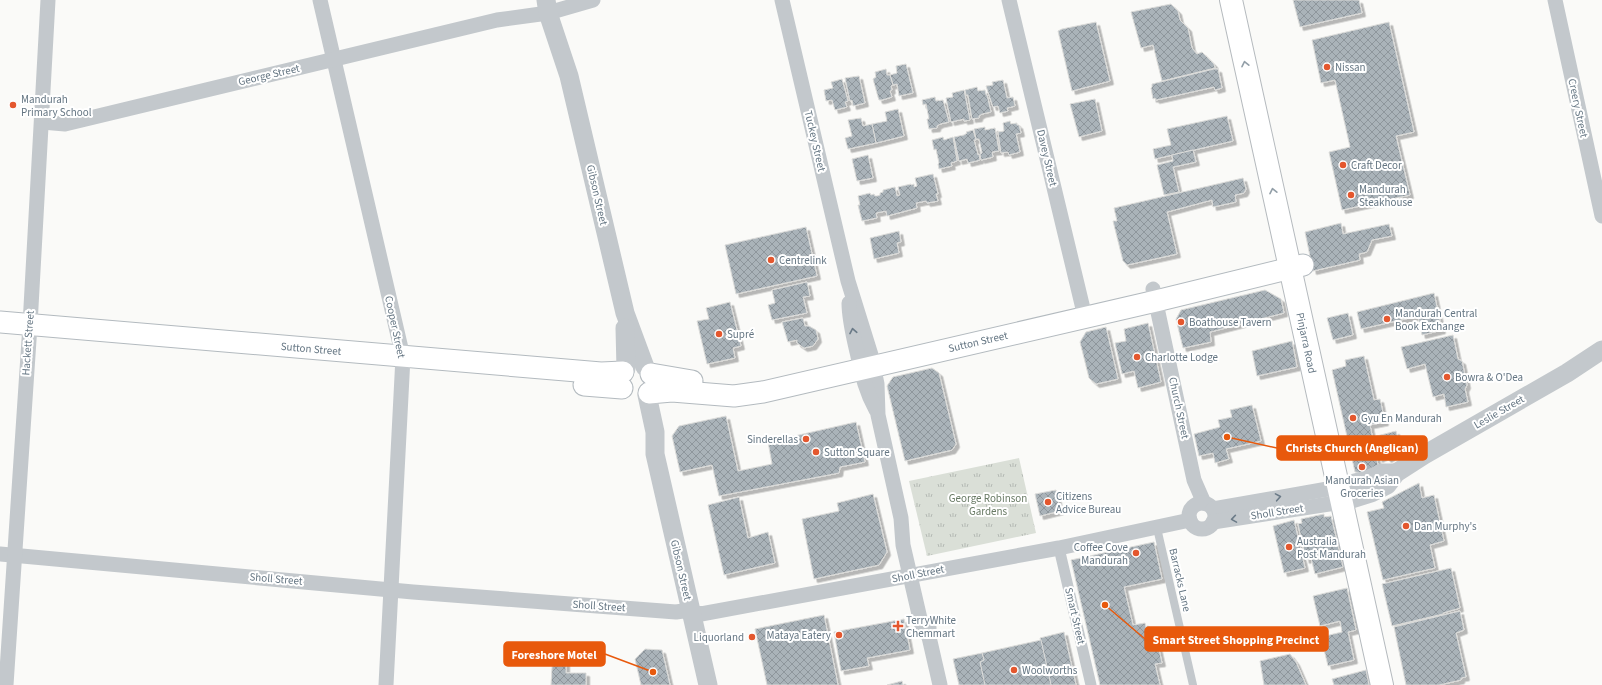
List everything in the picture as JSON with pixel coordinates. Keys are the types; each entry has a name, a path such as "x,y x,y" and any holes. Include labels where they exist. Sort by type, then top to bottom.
{"main road":[{"name":"Pinjarra Road","path":"1231,0 1295,261 1346,493 1382,685"},
{"name":"Pinjarra Road","path":"1247,0 1295,261"},
{"name":"Sutton Street","path":"0,322 29,330 402,363 637,382 682,380 740,384 866,362 1295,261"},
{"name":"Sutton Street","path":"0,333 29,330"},
{"name":"Pinjarra Road","path":"1346,493 1396,685"}],"street":[{"name":"Hackett Street","path":"6,685 7,554 29,330 48,0"},
{"name":"Cooper Street","path":"320,0 402,363 386,685"},
{"name":"George Street","path":"42,122 65,124 497,20 551,4 593,0"},
{"name":"Tuckey Street","path":"782,0 848,281 849,312 866,362 877,384 878,415 901,518 903,546 914,575 921,623 929,636 940,685"},
{"name":"Davey Street","path":"1009,0 1084,311"},
{"name":"Creery Street","path":"1555,0 1602,216"},
{"name":"Gibson Street","path":"551,4 625,313 645,435 655,454 708,685"},
{"name":"Church Street","path":"1155,295 1202,513"},
{"name":"Leslie Street","path":"1346,493 1382,473 1396,473 1424,455 1567,373 1602,350"},
{"name":"Sholl Street","path":"7,554 391,590 706,613 1059,548 1157,528 1202,513 1346,493"},
{"name":"Smart Street","path":"1059,548 1091,685"}],"lane":[{"name":"Barracks Lane","path":"1157,528 1193,685"}],"green space":[{"name":"George Robinson Gardens","path":"1019,458 1036,533 927,556 909,481"}],"building":[{"path":"1293,0 1359,0 1362,13 1300,27"},
{"path":"1171,4 1178,11 1180,20 1188,28 1192,48 1197,54 1202,52 1214,64 1215,68 1162,81 1153,45 1141,48 1131,12"},
{"path":"1096,22 1110,81 1072,91 1058,31"},
{"path":"1389,22 1414,132 1396,136 1410,195 1342,210 1329,152 1350,147 1335,80 1321,83 1312,40"},
{"path":"906,64 913,93 899,96 897,84 893,85 890,75 897,73 896,66"},
{"path":"886,69 887,75 890,75 893,85 891,86 892,90 890,91 892,97 879,100 873,79 876,77 875,72"},
{"path":"1218,69 1222,88 1215,90 1214,87 1156,100 1155,98 1153,99 1151,88 1152,84"},
{"path":"859,76 865,103 853,106 852,100 850,101 845,78"},
{"path":"842,79 848,101 845,102 847,107 835,110 832,100 826,101 824,90 833,88 831,82"},
{"path":"1003,80 1007,98 1013,97 1015,106 1007,108 1008,111 1000,113 998,106 993,107 986,86 993,85 992,82"},
{"path":"977,87 978,91 985,90 991,112 982,114 979,118 972,119 968,95 966,95 965,90"},
{"path":"964,90 970,120 964,121 964,119 951,122 946,98 953,97 952,93"},
{"path":"935,97 936,101 943,100 949,122 940,124 937,128 929,129 926,104 923,105 922,100"},
{"path":"1095,99 1102,131 1079,137 1070,104"},
{"path":"898,109 904,136 876,143 872,124 887,121 885,112"},
{"path":"1227,116 1233,141 1155,159 1153,149 1171,145 1167,129"},
{"path":"861,118 863,126 872,124 876,143 848,149 845,138 852,136 848,120"},
{"path":"1010,121 1011,124 1017,123 1017,125 1019,125 1021,133 1016,134 1020,152 1009,155 1008,152 1001,153 998,132 1004,131 1003,123"},
{"path":"985,127 985,130 995,128 999,151 992,152 993,157 981,160 980,154 982,153 979,139 976,139 974,129"},
{"path":"973,130 976,140 974,140 980,160 968,163 967,159 959,161 954,137 964,135 967,133 966,132"},
{"path":"943,137 944,140 953,137 957,161 951,163 952,166 939,169 936,149 934,150 932,140"},
{"path":"1193,150 1196,162 1173,167 1179,192 1164,195 1157,165 1173,161 1172,155"},
{"path":"868,155 873,178 857,181 852,159"},
{"path":"933,174 938,194 936,194 938,201 916,203 917,208 887,216 886,211 876,213 877,218 862,221 858,205 860,205 858,196 870,193 871,195 874,194 877,196 883,192 883,190 895,187 897,196 900,195 898,187 911,184 914,184 914,187 917,186 915,178"},
{"path":"1243,178 1246,189 1244,193 1235,195 1236,202 1213,207 1212,200 1167,212 1177,254 1127,265 1123,261 1113,221 1117,221 1114,208"},
{"path":"1341,223 1343,234 1389,224 1392,236 1372,240 1367,252 1359,254 1360,260 1313,271 1305,232"},
{"name":"Centrelink","path":"806,227 817,276 736,294 725,245"},
{"path":"899,231 901,242 897,243 899,253 874,259 870,238"},
{"path":"807,282 810,296 803,297 807,313 772,320 768,305 775,303 772,290"},
{"path":"1265,290 1281,299 1284,313 1210,332 1211,342 1183,348 1176,319 1181,310"},
{"path":"1434,293 1442,330 1422,335 1418,316 1361,329 1357,312"},
{"name":"Supré","path":"730,302 741,346 733,348 735,358 707,364 697,321 709,319 706,308"},
{"path":"1348,313 1353,335 1333,340 1327,318"},
{"path":"803,318 805,326 809,326 816,330 818,339 813,346 804,348 797,343 797,340 788,342 782,322"},
{"name":"Charlotte Lodge","path":"1148,323 1161,382 1138,388 1134,371 1122,374 1115,343 1126,341 1124,329"},
{"path":"1106,327 1118,379 1096,384 1089,378 1080,342 1086,332"},
{"name":"Bowra & O'Dea","path":"1453,335 1458,359 1462,361 1467,385 1465,389 1468,402 1446,407 1444,394 1433,397 1425,364 1407,369 1401,347"},
{"path":"1292,341 1297,367 1257,376 1252,351"},
{"path":"1364,356 1374,400 1380,399 1385,422 1370,425 1378,465 1365,473 1355,472 1332,370 1346,366 1345,360"},
{"path":"932,368 939,373 956,444 952,450 905,461 887,386 893,377"},
{"path":"1252,405 1261,441 1226,449 1229,459 1215,463 1213,453 1199,456 1194,434 1220,427 1218,420 1232,417 1230,410"},
{"name":"Sutton Square","path":"726,416 738,471 772,464 768,442 856,422 865,462 840,467 839,473 719,496 712,465 680,472 672,436 679,426"},
{"path":"1396,431 1401,451 1388,459 1385,456 1379,459 1373,437"},
{"name":"Dan Murphy's","path":"1419,483 1422,498 1434,495 1444,541 1430,545 1435,568 1383,580 1367,512 1384,508 1382,502"},
{"name":"Citizens Advice Bureau","path":"1056,490 1060,511 1040,516 1035,494"},
{"path":"873,494 887,552 879,565 814,579 802,519 839,511 837,503"},
{"path":"739,497 748,538 768,532 775,563 724,575 708,505"},
{"path":"1324,514 1324,517 1331,516 1343,567 1315,574 1311,558 1306,560 1298,524 1302,523 1301,519"},
{"name":"Australia Post Mandurah","path":"1294,520 1305,568 1284,573 1273,526"},
{"path":"1154,542 1162,579 1124,587 1133,625 1145,623 1149,643 1157,641 1162,663 1155,664 1160,685 1100,685 1071,560"},
{"path":"1451,568 1460,608 1443,614 1392,626 1382,584"},
{"path":"1347,588 1356,630 1348,632 1354,660 1328,666 1321,637 1342,632 1340,621 1320,626 1313,596"},
{"path":"1460,611 1464,630 1456,633 1466,677 1461,678 1461,680 1439,685 1406,685 1394,627"},
{"path":"824,615 838,685 767,685 755,629"},
{"path":"904,619 910,650 867,658 869,666 841,671 834,632"},
{"path":"1064,632 1076,685 1051,685 1040,638"},
{"name":"Woolworths","path":"1041,640 1051,685 984,685 980,662 984,660 982,653"},
{"path":"645,649 662,650 670,685 641,685 635,659"},
{"path":"553,651 563,651 566,654 566,673 586,673 586,685 551,685"},
{"path":"982,653 984,660 980,662 985,685 959,685 953,659"},
{"path":"1290,654 1296,662 1306,685 1264,685 1260,661"},
{"path":"1366,670 1369,685 1334,685 1332,679"},
{"path":"902,681 903,685 887,685"}],"place":[{"name":"Nissan","path":"1327,67"},
{"name":"Mandurah Primary School","path":"13,105"},
{"name":"Craft Decor","path":"1343,165"},
{"name":"Mandurah Steakhouse","path":"1351,195"},
{"name":"Centrelink","path":"771,260"},
{"name":"Mandurah Central Book Exchange","path":"1387,319"},
{"name":"Boathouse Tavern","path":"1181,322"},
{"name":"Supré","path":"719,334"},
{"name":"Charlotte Lodge","path":"1137,357"},
{"name":"Bowra & O'Dea","path":"1447,377"},
{"name":"Gyu En Mandurah","path":"1353,418"},
{"name":"Christs Church (Anglican)","path":"1227,437"},
{"name":"Sinderellas","path":"806,439"},
{"name":"Sutton Square","path":"816,452"},
{"name":"Mandurah Asian Groceries","path":"1362,467"},
{"name":"Citizens Advice Bureau","path":"1048,502"},
{"name":"Dan Murphy's","path":"1406,526"},
{"name":"Australia Post Mandurah","path":"1289,547"},
{"name":"Coffee Cove Mandurah","path":"1136,553"},
{"name":"Smart Street Shopping Precinct","path":"1105,605"},
{"name":"TerryWhite Chemmart","path":"898,626"},
{"name":"Mataya Eatery","path":"839,635"},
{"name":"Liquorland","path":"752,637"},
{"name":"Woolworths","path":"1014,670"},
{"name":"Foreshore Motel","path":"653,672"}]}
